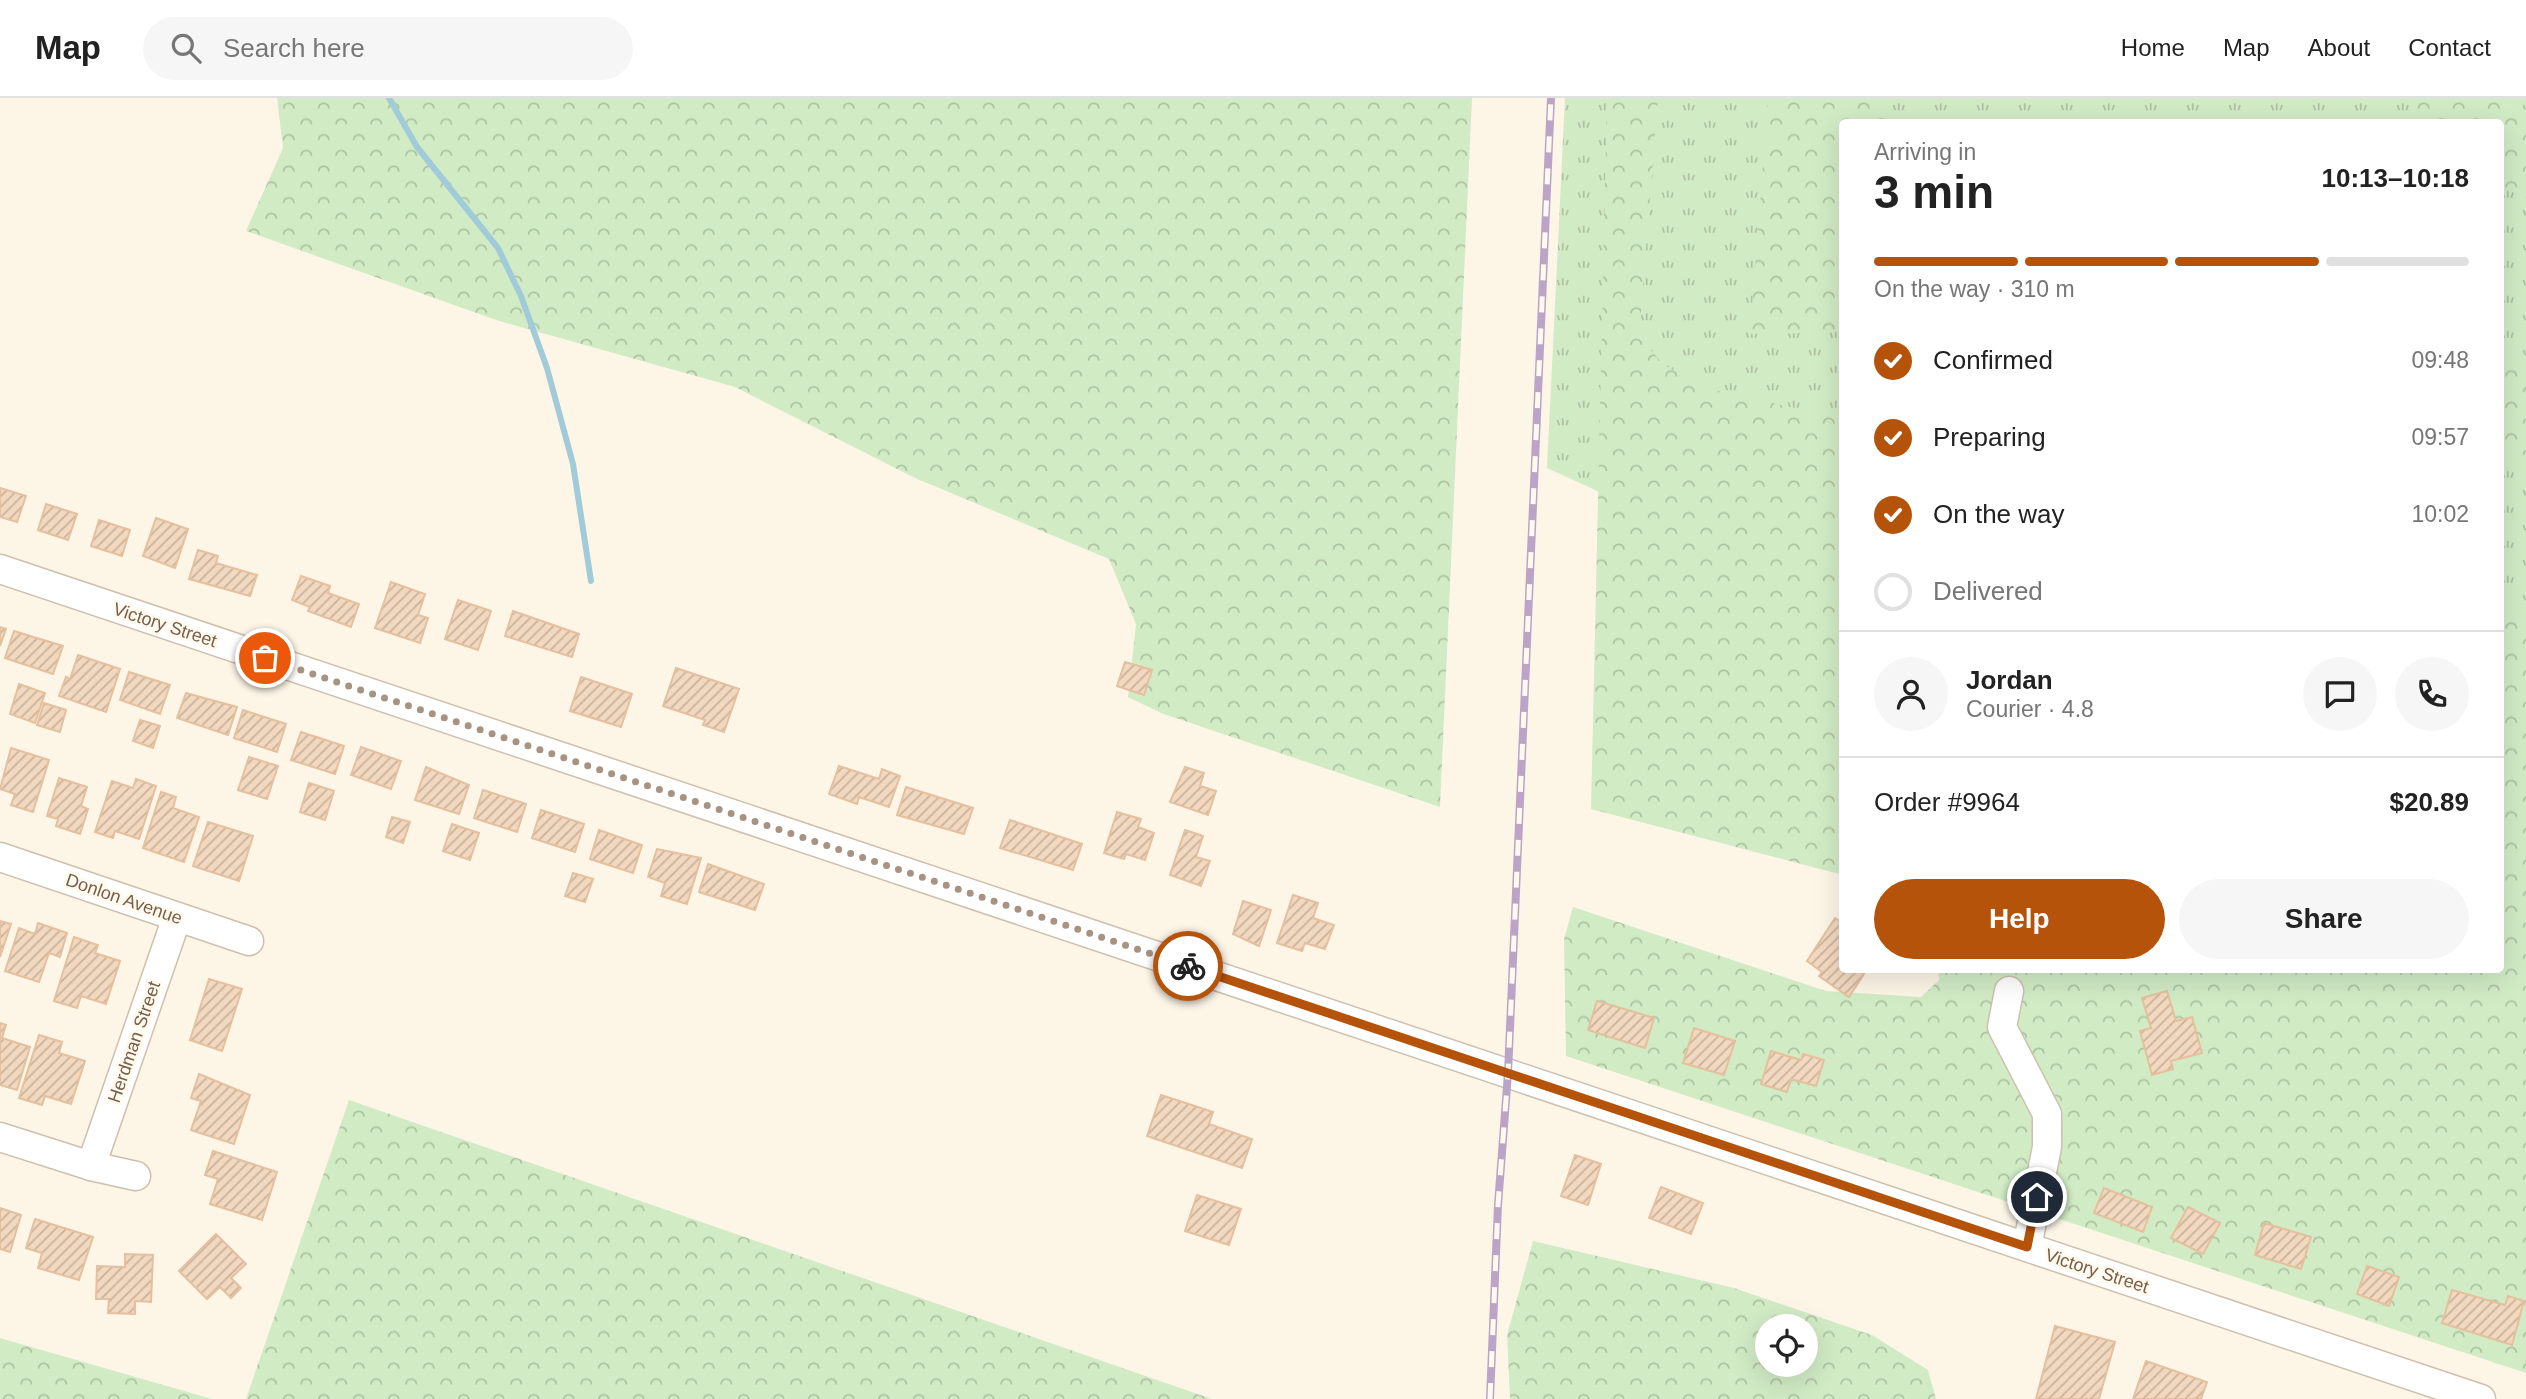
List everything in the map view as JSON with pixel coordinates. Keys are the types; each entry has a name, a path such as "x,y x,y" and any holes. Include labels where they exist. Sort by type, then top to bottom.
{"street":[{"name":"Victory Street","path":"0,569 2481,1399"},
{"name":"Donlon Avenue","path":"0,857 248,941"},
{"name":"Herdman Street","path":"91,1167 177,917"},
{"path":"2008,991 2002,1027 2047,1114 2047,1147 2027,1247"},
{"path":"0,1137 91,1167 136,1176"}],"green space":[{"path":"277,98 1472,98 1440,807 1161,713 1128,697 1136,624 1109,559 915,478 735,387 499,321 246,231 283,148"},
{"path":"1565,98 2526,98 2526,883 2504,874 2504,119 1839,119 1839,601 1547,468"},
{"path":"1607,98 1658,98 1639,337 1664,365 1707,388 1839,418 1839,874 1591,809"},
{"path":"1768,98 1878,98 1886,119 1839,119 1839,332 1750,334"},
{"path":"2416,98 2499,98 2526,110 2526,198 2504,187 2504,119 2416,119"},
{"path":"2504,359 2526,368 2526,462 2504,451"},
{"path":"2504,609 2526,616 2526,1373 1566,1056 1564,939 1573,907 1826,991 1921,997 1939,980 1938,973 2504,973"},
{"path":"349,1100 1212,1399 246,1399"},
{"path":"1533,1241 1734,1288 1810,1314 1755,1314 1755,1377 1818,1377 1818,1317 1872,1335 1928,1370 1936,1399 1510,1399 1507,1335"},
{"path":"0,1338 212,1399 0,1399"}],"building":[{"path":"0,488 26,496 17,522 0,517"},
{"path":"46,504 77,514 68,540 38,530"},
{"path":"156,518 188,529 175,568 143,556"},
{"path":"99,520 130,530 122,556 91,546"},
{"path":"198,550 218,556 216,563 257,575 250,596 189,579"},
{"path":"301,576 330,586 328,593 359,604 351,627 308,611 310,607 292,600"},
{"path":"391,582 425,594 418,615 428,618 420,643 375,628"},
{"path":"458,600 491,611 478,650 445,639"},
{"path":"513,611 579,634 572,657 505,636"},
{"path":"0,627 6,629 0,646"},
{"path":"14,631 63,646 53,674 5,658"},
{"path":"78,655 120,669 106,712 59,696 66,677 70,679"},
{"path":"1125,662 1152,670 1144,695 1117,686"},
{"path":"676,668 739,689 724,732 703,725 705,720 663,706"},
{"path":"129,672 170,685 160,714 120,700"},
{"path":"581,677 632,694 621,727 570,711"},
{"path":"19,684 45,693 35,723 10,714"},
{"path":"186,693 237,707 228,735 177,718"},
{"path":"44,703 66,710 60,732 37,725"},
{"path":"243,710 286,724 277,752 234,738"},
{"path":"140,720 160,726 153,748 133,741"},
{"path":"301,732 344,746 335,774 291,760"},
{"path":"361,747 401,761 391,789 351,775"},
{"path":"11,748 49,760 33,812 11,805 15,794 0,789"},
{"path":"249,757 278,766 267,799 238,790"},
{"path":"839,766 879,779 882,769 900,776 889,807 859,797 857,804 829,794"},
{"path":"426,767 469,785 459,814 415,800"},
{"path":"1185,767 1204,773 1200,786 1216,791 1208,815 1170,802"},
{"path":"59,778 87,787 81,806 88,809 80,834 56,826 58,819 47,816"},
{"path":"136,779 156,786 139,839 115,831 113,838 95,832 112,781 133,788"},
{"path":"309,783 334,791 325,820 300,812"},
{"path":"906,787 973,808 964,834 897,815"},
{"path":"483,790 526,804 517,832 474,818"},
{"path":"161,792 176,797 173,808 199,817 184,862 143,848"},
{"path":"541,810 584,824 575,852 532,838"},
{"path":"1117,812 1141,819 1138,827 1154,833 1145,860 1126,854 1124,859 1104,853"},
{"path":"392,817 410,822 403,843 386,837"},
{"path":"1010,820 1082,844 1073,870 1000,848"},
{"path":"208,822 253,836 239,881 193,866"},
{"path":"452,824 479,833 470,860 443,851"},
{"path":"599,830 642,845 633,873 590,859"},
{"path":"1185,830 1203,836 1196,857 1210,861 1201,886 1170,875"},
{"path":"657,849 701,858 687,904 661,896 665,883 648,877"},
{"path":"708,864 764,884 755,910 699,892"},
{"path":"573,873 593,879 585,902 565,896"},
{"path":"1293,895 1318,903 1313,918 1334,925 1325,949 1305,943 1302,951 1277,943"},
{"path":"1243,901 1271,910 1259,946 1233,934"},
{"path":"1835,918 1839,920 1839,973 1864,974 1849,997 1819,976 1822,972 1807,961"},
{"path":"0,921 11,924 0,957"},
{"path":"38,923 67,933 60,957 49,953 39,982 5,971 19,928 35,934"},
{"path":"74,937 98,945 95,953 120,961 106,1004 81,996 77,1008 54,1001"},
{"path":"209,979 242,989 222,1051 190,1040"},
{"path":"2167,991 2176,1021 2192,1017 2202,1053 2171,1061 2173,1069 2152,1075 2140,1031 2151,1028 2142,998"},
{"path":"1597,1001 1654,1018 1645,1048 1588,1030"},
{"path":"0,1023 6,1025 2,1038 30,1047 17,1090 0,1085"},
{"path":"1694,1028 1735,1041 1724,1075 1683,1063"},
{"path":"39,1035 62,1042 59,1053 85,1061 71,1104 45,1096 42,1105 19,1098"},
{"path":"1771,1051 1801,1060 1803,1054 1824,1060 1816,1086 1791,1079 1787,1092 1761,1084"},
{"path":"199,1074 250,1095 234,1144 191,1130 201,1101 191,1098"},
{"path":"1161,1095 1213,1112 1209,1124 1252,1139 1242,1168 1147,1136"},
{"path":"213,1151 277,1172 262,1220 210,1204 218,1179 205,1175"},
{"path":"1575,1155 1601,1164 1588,1205 1561,1196"},
{"path":"1661,1187 1703,1203 1691,1234 1649,1218"},
{"path":"2104,1188 2152,1207 2143,1232 2094,1213"},
{"path":"1197,1195 1241,1209 1229,1245 1185,1231"},
{"path":"2188,1207 2220,1223 2203,1254 2171,1238"},
{"path":"0,1208 21,1215 10,1252 0,1249"},
{"path":"35,1219 93,1237 79,1280 38,1268 42,1253 26,1248"},
{"path":"2264,1223 2311,1237 2301,1269 2255,1255"},
{"path":"216,1234 246,1264 231,1278 241,1288 231,1298 220,1287 207,1299 179,1271"},
{"path":"125,1254 153,1255 151,1302 135,1301 135,1314 108,1313 109,1299 96,1299 97,1266 125,1267"},
{"path":"2367,1266 2399,1277 2389,1306 2357,1294"},
{"path":"2452,1290 2505,1305 2508,1296 2524,1301 2512,1345 2442,1323"},
{"path":"2055,1326 2115,1342 2099,1399 2036,1399"},
{"path":"2146,1361 2207,1382 2201,1399 2133,1399"}],"waterway":[{"path":"389,98 417,147 498,248 521,296 547,368 573,464 591,581"}],"railway":[{"path":"1490,1399 1498,1205 1508,1073 1551,98"}],"way so far":[{"path":"265,658 1188,966"}],"route":[{"path":"1188,966 2027,1247 2037,1197"}]}
